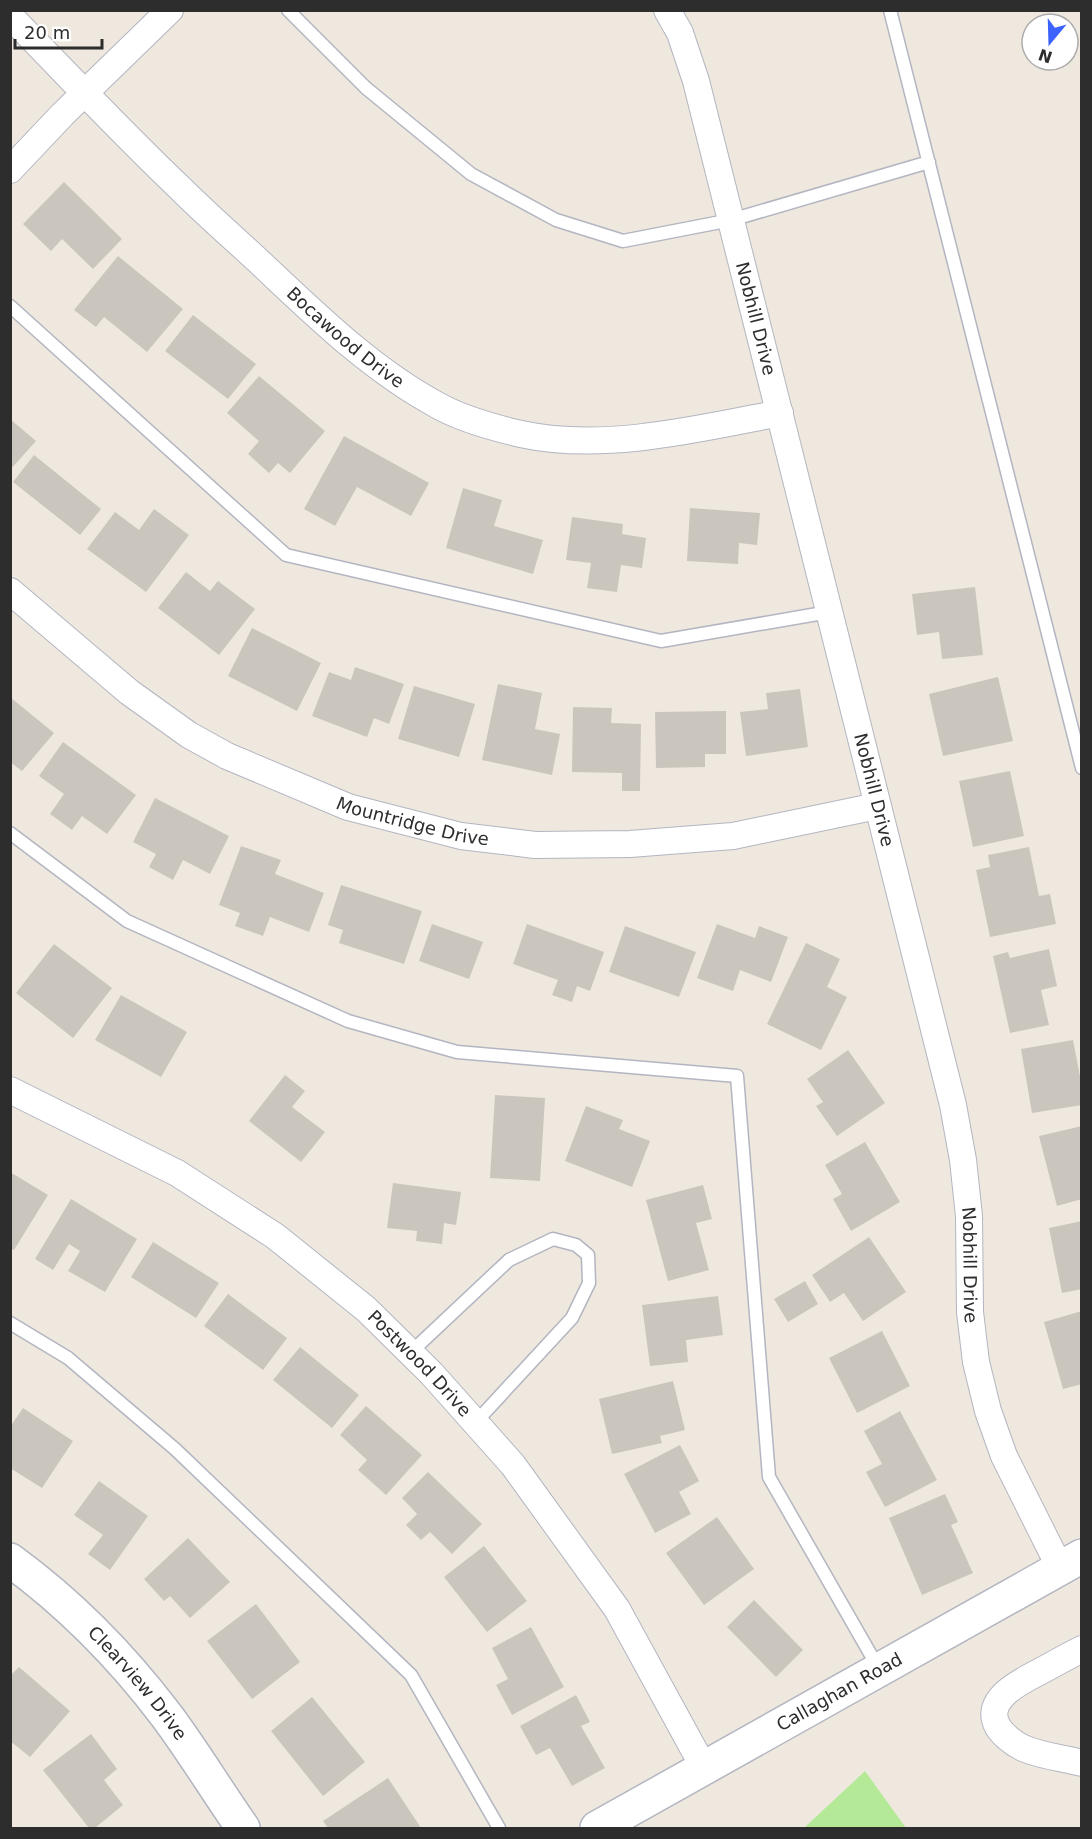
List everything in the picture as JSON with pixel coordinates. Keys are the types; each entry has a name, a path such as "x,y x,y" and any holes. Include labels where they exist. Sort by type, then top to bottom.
{"main road":[{"name":"Clearview Drive","path":"10,1560 37,1580 99,1637 166,1715 243,1828"},
{"name":"Callaghan Road","path":"597,1828 1071,1562"}],"street":[{"path":"10,171 63,114 170,10"},
{"name":"Nobhill Drive","path":"668,10 680,33 696,81 953,1105 963,1160 969,1216 969,1312 976,1362 988,1412 1004,1456 1071,1562"},
{"name":"Bocawood Drive","path":"10,16 180,189 335,332 378,367 438,406 490,426 523,434 556,439 602,440 694,430 780,412"},
{"name":"Mountridge Drive","path":"10,591 129,693 189,735 227,756 348,807 461,836 535,845 630,844 733,836 877,806"},
{"name":"Postwood Drive","path":"10,1090 177,1173 275,1236 366,1309 431,1372 513,1465 617,1609 704,1768"},
{"path":"1082,1648 1010,1688 1000,1699 994,1719 999,1729 1022,1748 1082,1764"}],"lane":[{"path":"288,10 366,88 471,174 556,220 623,241 731,220 929,162"},
{"path":"890,10 1082,768"},
{"path":"10,306 286,555 661,641 829,612"},
{"path":"10,833 127,921 348,1021 457,1052 737,1076 770,1477 879,1670"},
{"path":"410,1353 509,1260 553,1239 576,1245 588,1255 589,1283 572,1318 475,1423"},
{"path":"10,1323 68,1358 175,1449 411,1675 499,1828"}],"green space":[{"path":"865,1771 906,1828 804,1828"}],"building":[{"path":"64,182 122,239 93,269 62,239 51,251 23,224"},
{"path":"118,256 183,309 147,352 104,317 96,327 74,310"},
{"path":"193,315 256,364 228,399 165,351"},
{"path":"259,376 325,431 290,473 278,463 269,473 248,454 259,441 227,413"},
{"path":"10,419 36,441 10,470"},
{"path":"344,436 429,483 411,516 357,487 335,526 304,509"},
{"path":"34,455 101,509 80,535 13,482"},
{"path":"463,488 502,500 494,526 543,540 533,574 446,548"},
{"path":"690,508 760,513 757,545 739,543 738,564 687,561"},
{"path":"154,509 189,535 146,592 87,549 115,512 139,530"},
{"path":"572,517 623,524 622,534 646,538 642,568 621,565 617,592 587,588 591,563 566,560"},
{"path":"186,572 210,591 218,581 255,609 219,655 158,608"},
{"path":"975,587 983,655 942,659 939,632 917,635 912,594"},
{"path":"252,628 321,663 297,711 228,676"},
{"path":"355,667 404,684 389,724 374,718 367,737 312,716 329,672 351,680"},
{"path":"998,677 1013,741 943,756 929,694"},
{"path":"498,684 542,693 535,729 560,734 552,775 482,760"},
{"path":"414,686 475,704 459,757 398,739"},
{"path":"800,689 808,747 746,756 740,712 768,709 766,693"},
{"path":"10,697 54,733 22,771 10,762"},
{"path":"573,707 612,708 611,723 641,724 640,791 622,791 622,773 572,772"},
{"path":"726,711 726,754 705,754 705,767 656,768 655,712"},
{"path":"63,742 136,795 107,834 82,816 72,830 50,814 64,794 39,776"},
{"path":"1010,771 1024,836 973,847 959,781"},
{"path":"155,798 229,836 210,874 183,860 173,880 149,867 156,854 133,842"},
{"path":"241,846 281,860 275,874 324,893 309,932 270,917 263,936 235,926 240,913 219,905"},
{"path":"1029,847 1039,896 1050,894 1056,924 990,937 976,870 990,867 988,855"},
{"path":"341,885 422,911 404,964 339,943 343,930 328,925"},
{"path":"432,924 483,942 469,979 419,961"},
{"path":"527,924 604,952 590,991 577,986 572,1002 552,995 558,980 513,964"},
{"path":"717,924 755,938 759,926 788,937 771,982 740,970 733,991 697,978"},
{"path":"625,926 696,952 679,997 609,972"},
{"path":"806,943 840,959 827,987 847,997 821,1050 767,1024"},
{"path":"54,944 112,988 73,1038 16,993"},
{"path":"1049,949 1057,986 1041,990 1049,1025 1010,1033 993,956 1008,952 1010,958"},
{"path":"121,995 187,1032 161,1077 95,1040"},
{"path":"1073,1040 1082,1087 1082,1105 1032,1113 1021,1049"},
{"path":"848,1050 885,1103 837,1136 816,1106 823,1102 807,1079"},
{"path":"285,1075 305,1091 292,1107 325,1132 301,1162 249,1121"},
{"path":"495,1095 545,1098 540,1181 490,1178"},
{"path":"586,1106 623,1120 619,1129 650,1141 632,1187 565,1161"},
{"path":"1082,1126 1082,1199 1057,1206 1039,1136"},
{"path":"865,1142 900,1202 851,1231 833,1199 842,1194 825,1165"},
{"path":"10,1172 48,1195 14,1250 10,1248"},
{"path":"393,1183 461,1192 456,1225 444,1223 442,1244 416,1241 417,1231 387,1228"},
{"path":"703,1185 712,1219 696,1223 709,1270 668,1281 646,1200"},
{"path":"71,1199 137,1239 105,1292 68,1271 80,1251 69,1244 53,1270 35,1259"},
{"path":"1082,1221 1082,1289 1062,1293 1049,1228"},
{"path":"869,1237 906,1292 863,1321 844,1293 830,1302 812,1275"},
{"path":"153,1242 219,1283 196,1318 131,1277"},
{"path":"805,1281 818,1304 788,1322 774,1299"},
{"path":"228,1294 287,1338 263,1370 204,1326"},
{"path":"718,1296 723,1335 686,1340 688,1362 650,1366 642,1305"},
{"path":"1082,1311 1082,1384 1063,1389 1044,1322"},
{"path":"882,1331 910,1386 857,1413 829,1358"},
{"path":"300,1347 359,1395 332,1428 273,1380"},
{"path":"673,1381 685,1430 660,1436 662,1443 612,1454 599,1399"},
{"path":"366,1406 422,1455 386,1495 358,1470 367,1460 340,1435"},
{"path":"23,1408 73,1441 42,1488 10,1468 10,1427"},
{"path":"900,1411 937,1480 885,1507 866,1472 882,1464 864,1431"},
{"path":"680,1445 699,1481 679,1492 691,1514 655,1533 624,1474"},
{"path":"428,1472 482,1524 452,1554 430,1532 421,1540 406,1525 417,1514 402,1498"},
{"path":"99,1481 148,1516 110,1570 88,1554 103,1535 74,1515"},
{"path":"945,1494 958,1522 951,1525 973,1573 922,1595 889,1518"},
{"path":"717,1517 754,1569 704,1605 666,1553"},
{"path":"188,1538 230,1582 190,1618 170,1596 164,1601 144,1579"},
{"path":"484,1546 527,1601 487,1632 444,1577"},
{"path":"754,1600 803,1650 776,1677 727,1627"},
{"path":"256,1604 300,1662 252,1699 207,1641"},
{"path":"531,1627 564,1687 512,1715 496,1685 508,1679 492,1648"},
{"path":"19,1667 70,1711 30,1757 10,1741 10,1676"},
{"path":"576,1695 590,1722 581,1726 605,1768 572,1786 550,1748 536,1755 520,1726"},
{"path":"312,1697 365,1762 323,1796 271,1731"},
{"path":"91,1734 117,1769 104,1780 123,1805 95,1828 89,1828 43,1770"},
{"path":"388,1778 421,1828 328,1828 323,1821"}]}
